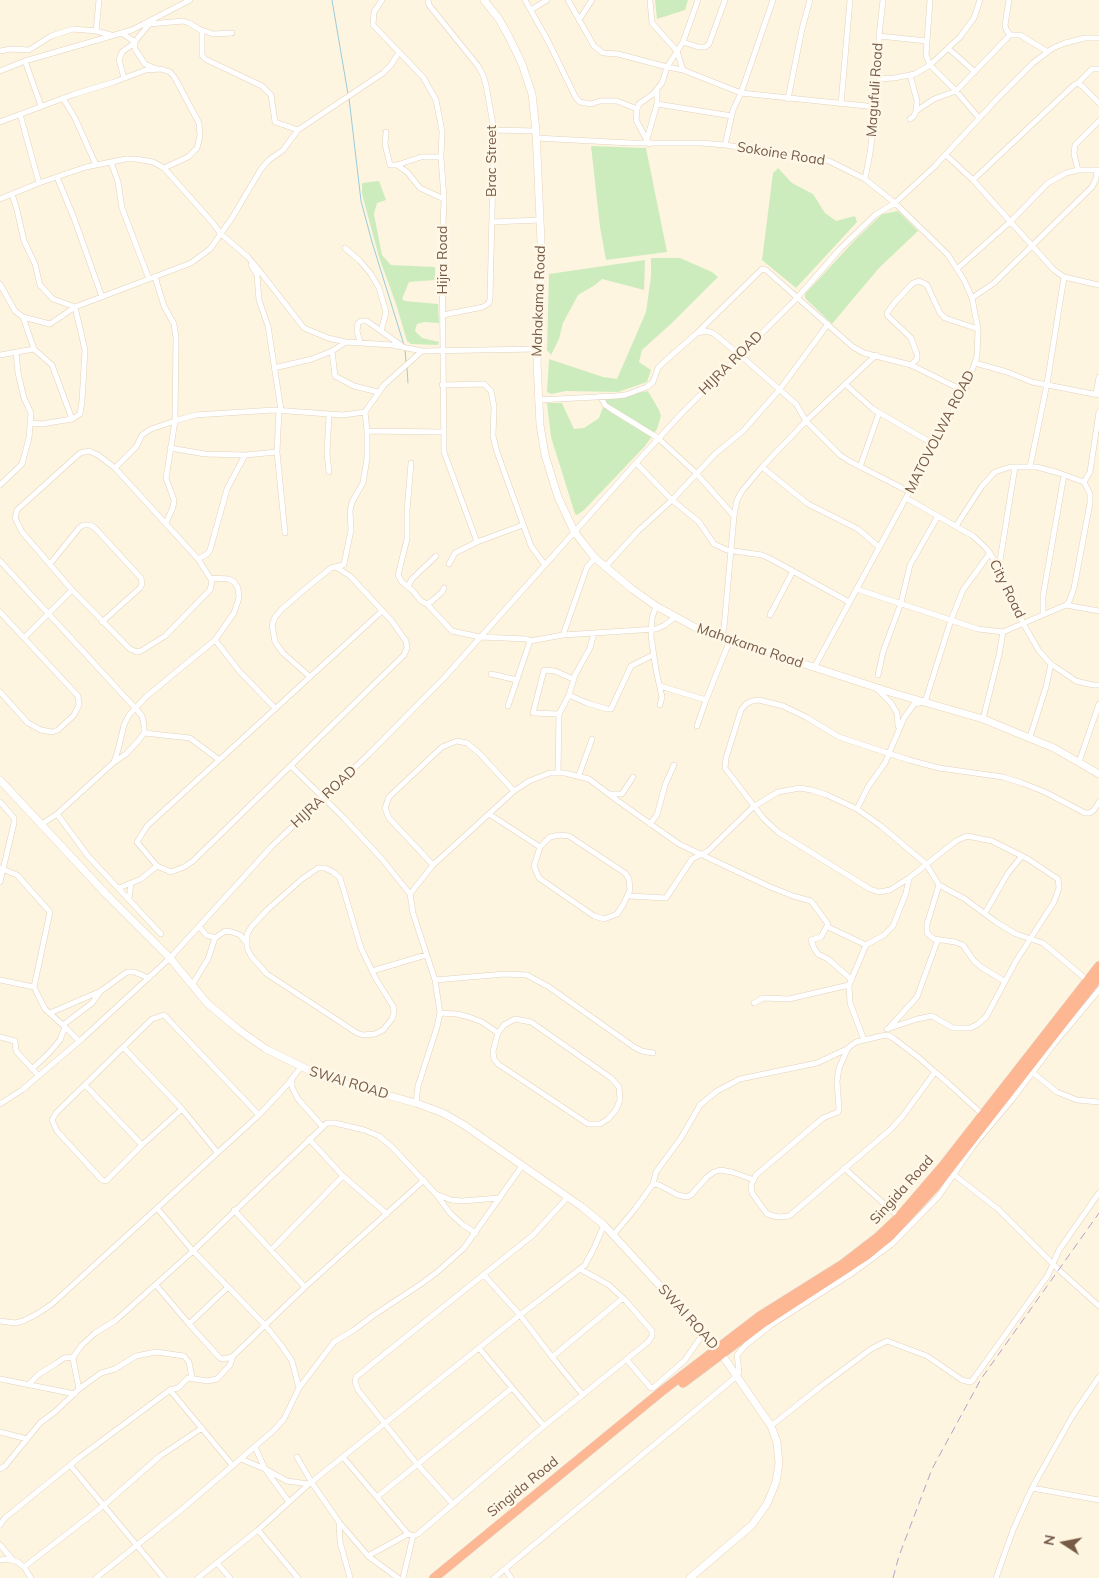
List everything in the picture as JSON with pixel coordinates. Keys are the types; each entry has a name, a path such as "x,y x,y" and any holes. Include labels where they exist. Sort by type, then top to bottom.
{"highway":[{"name":"Singida Road","path":"720,1352 776,1304 842,1264 878,1237 899,1217 942,1167 1099,966"},
{"name":"Singida Road","path":"434,1578 630,1418 720,1352 867,1255 891,1235 936,1186 1099,977"}],"street":[{"path":"96,31 99,0"},
{"path":"0,71 25,61 123,34 190,0"},
{"name":"Hijra Road","path":"382,0 374,12 373,25 423,77 436,100 442,131 441,157 444,199 442,251 443,432 446,460 477,542"},
{"name":"Brac Street","path":"428,0 429,5 478,66 486,85 494,130 492,291 489,303 483,307 443,315"},
{"path":"525,0 576,98 580,102 591,104 600,101 617,102 637,109"},
{"path":"531,10 547,0"},
{"path":"568,0 594,46 603,53 618,54 683,70 741,93 876,107"},
{"path":"579,20 592,0"},
{"path":"650,0 652,23 677,51 683,70"},
{"path":"648,142 636,120 637,109 639,104 662,83 667,67 683,42 698,0"},
{"path":"683,42 698,47 705,47 709,44 725,0"},
{"path":"725,145 732,116 773,0"},
{"path":"788,99 802,29 810,0"},
{"path":"840,104 850,0"},
{"name":"Magufuli Road","path":"865,179 879,79 879,36 883,0"},
{"path":"930,0 926,55 930,65 979,118"},
{"path":"879,79 916,74 930,65 960,36 974,18 980,0"},
{"path":"1009,0 1005,25 1010,35"},
{"name":"Mahakama Road","path":"488,1 522,64 532,94 536,134 541,268 537,363 538,400 545,455 571,533 605,567 656,606 700,630 875,688 983,719 1054,748 1099,774"},
{"path":"124,78 118,60 122,52 135,42 154,18"},
{"path":"149,24 183,21 202,31 202,55 205,59 262,86 271,95 275,122 298,130"},
{"path":"197,28 214,34 232,33"},
{"path":"0,51 11,49 29,50 51,36 69,30 96,31 112,36"},
{"path":"123,34 135,42"},
{"path":"1010,35 1020,36 1048,52"},
{"path":"916,111 934,99 956,91 1010,35"},
{"path":"879,36 927,41"},
{"path":"895,203 946,155 1033,63 1065,43 1085,38 1099,38"},
{"path":"135,42 135,50 139,58 145,64 157,70"},
{"path":"948,48 975,72"},
{"path":"0,284 14,309 24,317 50,324 76,307 192,262 210,249 232,218 261,169 269,160 283,150 298,130 383,73 391,65 399,52"},
{"path":"25,61 40,106"},
{"path":"973,180 1092,69 1099,69"},
{"path":"0,122 62,98 146,70 170,72 199,123 200,129 199,144 194,152 182,161 164,168"},
{"path":"910,75 916,95 916,111 910,119"},
{"path":"1078,83 1099,103"},
{"path":"648,142 657,104 657,89"},
{"path":"62,98 74,118 96,165"},
{"path":"657,104 732,116"},
{"path":"20,114 39,183"},
{"path":"1078,170 1074,154 1075,145 1099,121"},
{"name":"Sokoine Road","path":"494,130 648,142 725,145 828,161 865,179 895,203"},
{"path":"386,132 385,144 390,165 397,165 422,157 441,157"},
{"path":"946,155 973,180 1054,270 1064,277 1099,285"},
{"path":"0,199 39,183 96,165 136,159 153,162 164,168 220,233 248,257 304,328 328,338 346,342 422,350 538,349"},
{"path":"111,162 118,182 122,208 164,306 172,317 176,330 174,420 166,478 174,500 166,523"},
{"path":"397,165 407,172 420,188 444,199"},
{"path":"958,268 1010,222 1048,183 1078,170 1098,170 1092,187 994,283 972,298"},
{"path":"57,177 74,218 102,297"},
{"path":"12,194 24,241 35,264 40,285 53,298 76,307"},
{"name":"MATOVOLWA ROAD","path":"814,668 964,392 975,363 978,329 972,298 958,268 948,255 895,203"},
{"name":"HIJRA ROAD","path":"0,1104 22,1090 79,1042 170,958 272,846 369,754 444,678 545,565 571,533 658,438 796,298 840,249 875,215 895,203"},
{"path":"492,222 540,220"},
{"path":"345,248 360,261 371,274 379,288 386,312 381,331"},
{"path":"248,257 257,275 259,300 268,326 280,410 277,452 285,533"},
{"path":"538,400 625,394 650,385 660,365 697,333 762,269 766,270 853,347 864,353 911,365 964,392"},
{"path":"1030,467 1047,384 1064,277"},
{"path":"911,365 917,359 917,354 911,338 888,316 888,313 895,302 913,283 919,281 927,285 944,318 978,329"},
{"path":"31,423 42,424 72,419 80,414 85,350 76,307"},
{"path":"24,317 34,349 52,365 72,419"},
{"path":"360,342 356,331 358,323 361,321 367,322 403,347"},
{"path":"605,567 715,454 743,431 780,389 828,324"},
{"path":"697,333 706,331 713,333 740,354 796,404 806,421 840,455 910,492"},
{"path":"274,368 312,359 332,351 346,342"},
{"path":"0,354 34,349"},
{"path":"309,676 283,653 273,637 272,625 282,609 331,568 343,566 350,530 352,502 362,483 367,458 365,412 378,392 422,350"},
{"path":"332,351 335,376 354,386 378,392"},
{"path":"0,485 18,470 22,464 31,423 30,409 24,398 18,373 16,352"},
{"path":"721,637 724,628 737,500 762,467 806,421 876,355"},
{"path":"975,363 1007,372 1032,382 1097,394 1099,377"},
{"path":"442,385 484,384 491,391 494,407 493,436 497,452 534,551 545,565"},
{"path":"845,384 873,409 935,445"},
{"path":"600,396 605,405 658,438 696,473 734,516"},
{"path":"115,468 136,447 142,436 151,429 174,420 222,412 280,410 329,415 365,412"},
{"path":"1084,482 1090,472 1099,412"},
{"path":"860,467 879,413"},
{"path":"329,415 327,454 329,472"},
{"path":"367,431 443,432"},
{"path":"170,448 205,454 245,455 277,452"},
{"path":"89,451 98,455 115,468 198,559 212,582 210,590 165,636 137,652 130,648 102,622 72,590 22,532 15,518 17,510 80,453 89,451"},
{"path":"198,559 210,550 227,489 245,455"},
{"path":"412,463 407,511 407,539 398,575 399,579 452,631 480,637 527,639 530,641 563,635 660,628 674,617"},
{"path":"636,463 672,500 699,522 714,544 731,551 762,555 849,602"},
{"path":"762,467 808,504 858,529 879,547"},
{"path":"999,567 1015,467"},
{"path":"956,526 982,486 995,472 1015,467 1037,467 1064,474 1084,482 1090,494 1090,503 1072,597 1066,605"},
{"path":"1043,614 1043,596 1064,474"},
{"name":"City Road","path":"906,498 973,536 990,553 999,567 1024,623 1039,651 1051,664 1076,681 1099,685"},
{"path":"878,675 901,603 910,565 938,516"},
{"path":"50,564 79,528 83,525 90,525 95,528 141,578 142,584 140,588 102,622"},
{"path":"449,564 455,553 477,542 523,525"},
{"path":"857,809 861,799 885,763 898,729 911,707 914,704 925,702 951,620 963,590 990,553"},
{"path":"408,586 436,556"},
{"path":"563,635 587,567 595,558"},
{"path":"0,561 136,709 142,716 144,725 144,733 126,754 113,763 57,814 42,824"},
{"path":"336,567 350,576 391,620 406,641 407,648 404,655 193,861 184,868 171,872 157,866 137,842 150,823 382,611"},
{"path":"770,615 793,571"},
{"path":"113,763 124,725 129,715 147,696 215,640 234,613 239,598 238,588 234,582 228,579 211,578"},
{"path":"426,604 432,601 444,588"},
{"path":"856,589 990,632 1003,632 1066,605 1099,611"},
{"path":"24,638 72,590"},
{"path":"656,606 651,629 653,655 662,697 660,705"},
{"path":"0,612 78,696 79,705 74,715 58,730 52,732 41,730 28,723 0,692"},
{"path":"983,719 1003,632"},
{"path":"558,773 560,714 569,695 573,678 590,648 594,633"},
{"path":"215,640 246,678 275,708"},
{"path":"697,726 730,640"},
{"path":"508,706 530,641"},
{"path":"569,695 587,703 611,709 631,666 653,655"},
{"path":"1030,737 1046,687 1051,664"},
{"path":"560,714 544,715 534,713 544,670 555,671 573,678"},
{"path":"491,674 517,680"},
{"path":"660,686 706,700"},
{"path":"875,688 891,703 897,713 898,729"},
{"path":"888,1029 932,1016 953,1028 970,1028 978,1024 986,1016 1004,981 1054,902 1059,882 1054,876 1022,856 992,841 967,836 956,841 890,890 879,892 870,889 778,832 753,807 727,771 725,763 741,710 746,704 759,700 783,706 806,717 839,737 939,768 1009,779 1045,792 1085,813 1090,813 1094,810 1099,802"},
{"path":"1079,762 1099,704"},
{"path":"144,733 190,738 218,759"},
{"path":"579,776 592,739"},
{"path":"433,865 389,818 385,808 389,797 442,747 457,740 467,743 514,790"},
{"path":"650,824 657,815 665,785 674,765"},
{"path":"291,766 382,859 410,894 413,913 434,980 440,1013 418,1086 416,1103"},
{"path":"410,894 433,865 514,790 529,781 550,773 579,776 597,783 679,844 781,892 811,901 827,921 828,927 821,937 811,940 814,948 818,954 828,959 850,982"},
{"path":"610,794 622,794 633,778"},
{"name":"SWAI ROAD","path":"0,780 106,894 170,958 206,1003 239,1030 266,1049 301,1068 325,1078 416,1103 443,1113 464,1125 568,1197 604,1225 720,1352 772,1426"},
{"path":"629,896 666,898 690,861 708,851 753,807 778,792 800,788 826,795 857,809 881,826 926,864 939,885 1016,934 1043,943 1088,980"},
{"path":"0,802 14,818 0,882"},
{"path":"57,814 88,856 161,934"},
{"path":"489,814 540,847"},
{"path":"550,836 569,836 625,873 630,885 629,896 624,906 612,917 604,919 594,916 539,878 534,866 540,847 550,836"},
{"path":"985,913 1008,874 1022,856"},
{"path":"119,888 141,879 157,866"},
{"path":"2,868 17,875 50,912 34,987 45,1009 79,1042"},
{"path":"192,985 208,959 215,938 225,932 232,932 240,935 246,942 251,956 267,974 363,1036 375,1034 383,1030 392,1019 394,1012 390,999 376,980 361,948 340,878 333,872 325,868 318,868 310,873 267,910 252,926 246,942"},
{"path":"864,1040 850,1003 850,982 866,945 884,935 893,926 906,893 908,878"},
{"path":"129,899 131,884"},
{"path":"939,885 926,933 930,937 963,945 974,961 1004,981"},
{"path":"199,926 206,935 215,938"},
{"path":"828,927 866,945"},
{"path":"881,1036 917,997 938,939"},
{"path":"372,971 426,955"},
{"path":"50,1013 100,992 127,972 134,972 149,978"},
{"path":"434,980 505,974 526,975 549,987 642,1051 653,1053"},
{"path":"0,980 34,987"},
{"path":"754,1003 763,998 789,999 850,982"},
{"path":"494,1578 737,1376 737,1355 746,1345 892,1244 938,1197 953,1174 1032,1072 1099,990"},
{"path":"32,1069 60,1040 64,1026 92,1003 100,992"},
{"path":"440,1013 469,1017 482,1022 498,1033"},
{"path":"182,1109 107,1180 102,1180 57,1131 52,1120 56,1113 124,1048 152,1018 164,1015 259,1115"},
{"path":"519,1019 530,1022 611,1078 620,1092 620,1100 616,1110 608,1119 600,1124 588,1124 582,1121 498,1064 494,1058 493,1051 498,1033 511,1020 519,1019"},
{"path":"614,1234 653,1184 656,1172 681,1138 700,1105 717,1091 740,1079 817,1064 856,1042 888,1035 935,1072 982,1114"},
{"path":"0,1037 16,1041 16,1050 38,1076"},
{"path":"124,1048 182,1109 217,1152"},
{"path":"848,1048 842,1061 837,1081 838,1112 823,1118 756,1175 751,1185 752,1193 767,1214 778,1217 789,1216 890,1130 935,1072"},
{"path":"0,1321 23,1321 52,1304 259,1115 301,1068"},
{"path":"1032,1072 1057,1092 1077,1100 1099,1102"},
{"path":"292,1079 292,1087 298,1099 322,1126"},
{"path":"85,1085 142,1145"},
{"path":"29,1384 39,1374 64,1358 74,1357 94,1333 116,1321 194,1251 322,1126 331,1122 364,1130 379,1136 424,1180 450,1213 476,1233"},
{"path":"309,1139 343,1176 387,1214"},
{"path":"96,1578 138,1546 233,1466 284,1419 298,1388 334,1342 436,1273 464,1248 522,1166"},
{"path":"844,1168 899,1217"},
{"path":"653,1184 687,1197 714,1172 720,1170 754,1180"},
{"path":"953,1174 998,1209 1053,1264 1099,1306"},
{"path":"271,1250 343,1176"},
{"path":"156,1285 219,1357 226,1359 233,1356 305,1287 424,1180"},
{"path":"690,1578 752,1525 767,1504 776,1482 779,1463 777,1442 772,1426 871,1349 887,1341 927,1356 962,1380 972,1381 1044,1280 1060,1250 1099,1193"},
{"path":"436,1194 451,1200 462,1201 499,1198"},
{"path":"453,1504 417,1464 358,1390 355,1382 356,1377 533,1235 568,1197"},
{"path":"157,1208 194,1251 265,1325 292,1362 298,1388"},
{"path":"234,1210 305,1287"},
{"path":"198,1578 258,1530 310,1483 520,1314 580,1269 589,1260 604,1225"},
{"path":"368,1556 410,1535 453,1504 544,1426 648,1342 652,1332 623,1298 609,1285 580,1269"},
{"path":"484,1275 520,1314 552,1358 583,1395"},
{"path":"189,1324 228,1287"},
{"path":"552,1358 623,1298"},
{"path":"627,1360 653,1388 685,1360 703,1334"},
{"path":"479,1348 544,1426"},
{"path":"0,1469 5,1466 40,1424 79,1389 101,1373 115,1369 136,1356 156,1352 184,1356 188,1362 192,1378"},
{"path":"0,1525 4,1518 170,1390 178,1388 188,1378 208,1381 217,1379 230,1365 233,1356"},
{"path":"74,1357 79,1389"},
{"path":"996,1578 1013,1530 1032,1488 1073,1415 1099,1377"},
{"path":"0,1378 75,1394"},
{"path":"377,1497 512,1388"},
{"path":"170,1390 233,1466"},
{"path":"24,1567 103,1506 160,1456 202,1428"},
{"path":"0,1432 26,1439"},
{"path":"255,1447 265,1469 290,1502"},
{"path":"297,1457 310,1483 339,1522 368,1556 398,1578"},
{"path":"343,1457 410,1535"},
{"path":"241,1459 287,1481 310,1483"},
{"path":"70,1466 164,1578"},
{"path":"1032,1488 1099,1500"},
{"path":"339,1522 340,1542 350,1578"},
{"path":"258,1530 298,1578"},
{"path":"403,1578 410,1535"},
{"path":"0,1546 24,1567 31,1578"},
{"path":"0,1560 14,1560"},
{"path":"217,1562 230,1578"},
{"path":"505,1569 511,1578"}],"green space":[{"path":"655,0 688,0 685,10 657,19"},
{"path":"591,146 646,148 667,252 606,260 600,227"},
{"path":"778,168 792,183 813,194 825,213 836,221 855,216 857,222 796,288 762,260 773,173"},
{"path":"379,181 386,200 377,203 374,214 382,255 391,265 435,267 435,280 409,282 402,299 405,301 438,304 439,323 424,322 417,324 415,331 422,338 439,342 438,345 411,344 407,341 379,257 362,194 362,183"},
{"path":"898,211 918,231 879,268 832,324 805,298 805,294 882,214"},
{"path":"651,258 680,258 712,272 718,277 642,350 639,362 651,370 647,382 618,392 566,391 551,394 547,392 549,359 603,377 617,379 646,312 651,276"},
{"path":"645,260 644,290 602,279 578,295 563,323 559,339 551,355 547,350 549,274"},
{"path":"648,391 661,416 657,429 645,446 584,510 577,515 575,514 551,437 547,403 562,403 574,429 584,428 599,418 606,399"}],"waterway":[{"path":"332,0 348,94"},
{"path":"349,98 361,201 404,345"},
{"path":"405,349 406,362"},
{"path":"407,368 408,383"}],"railway":[{"path":"893,1578 899,1556 932,1469 981,1379 1099,1213"}]}
